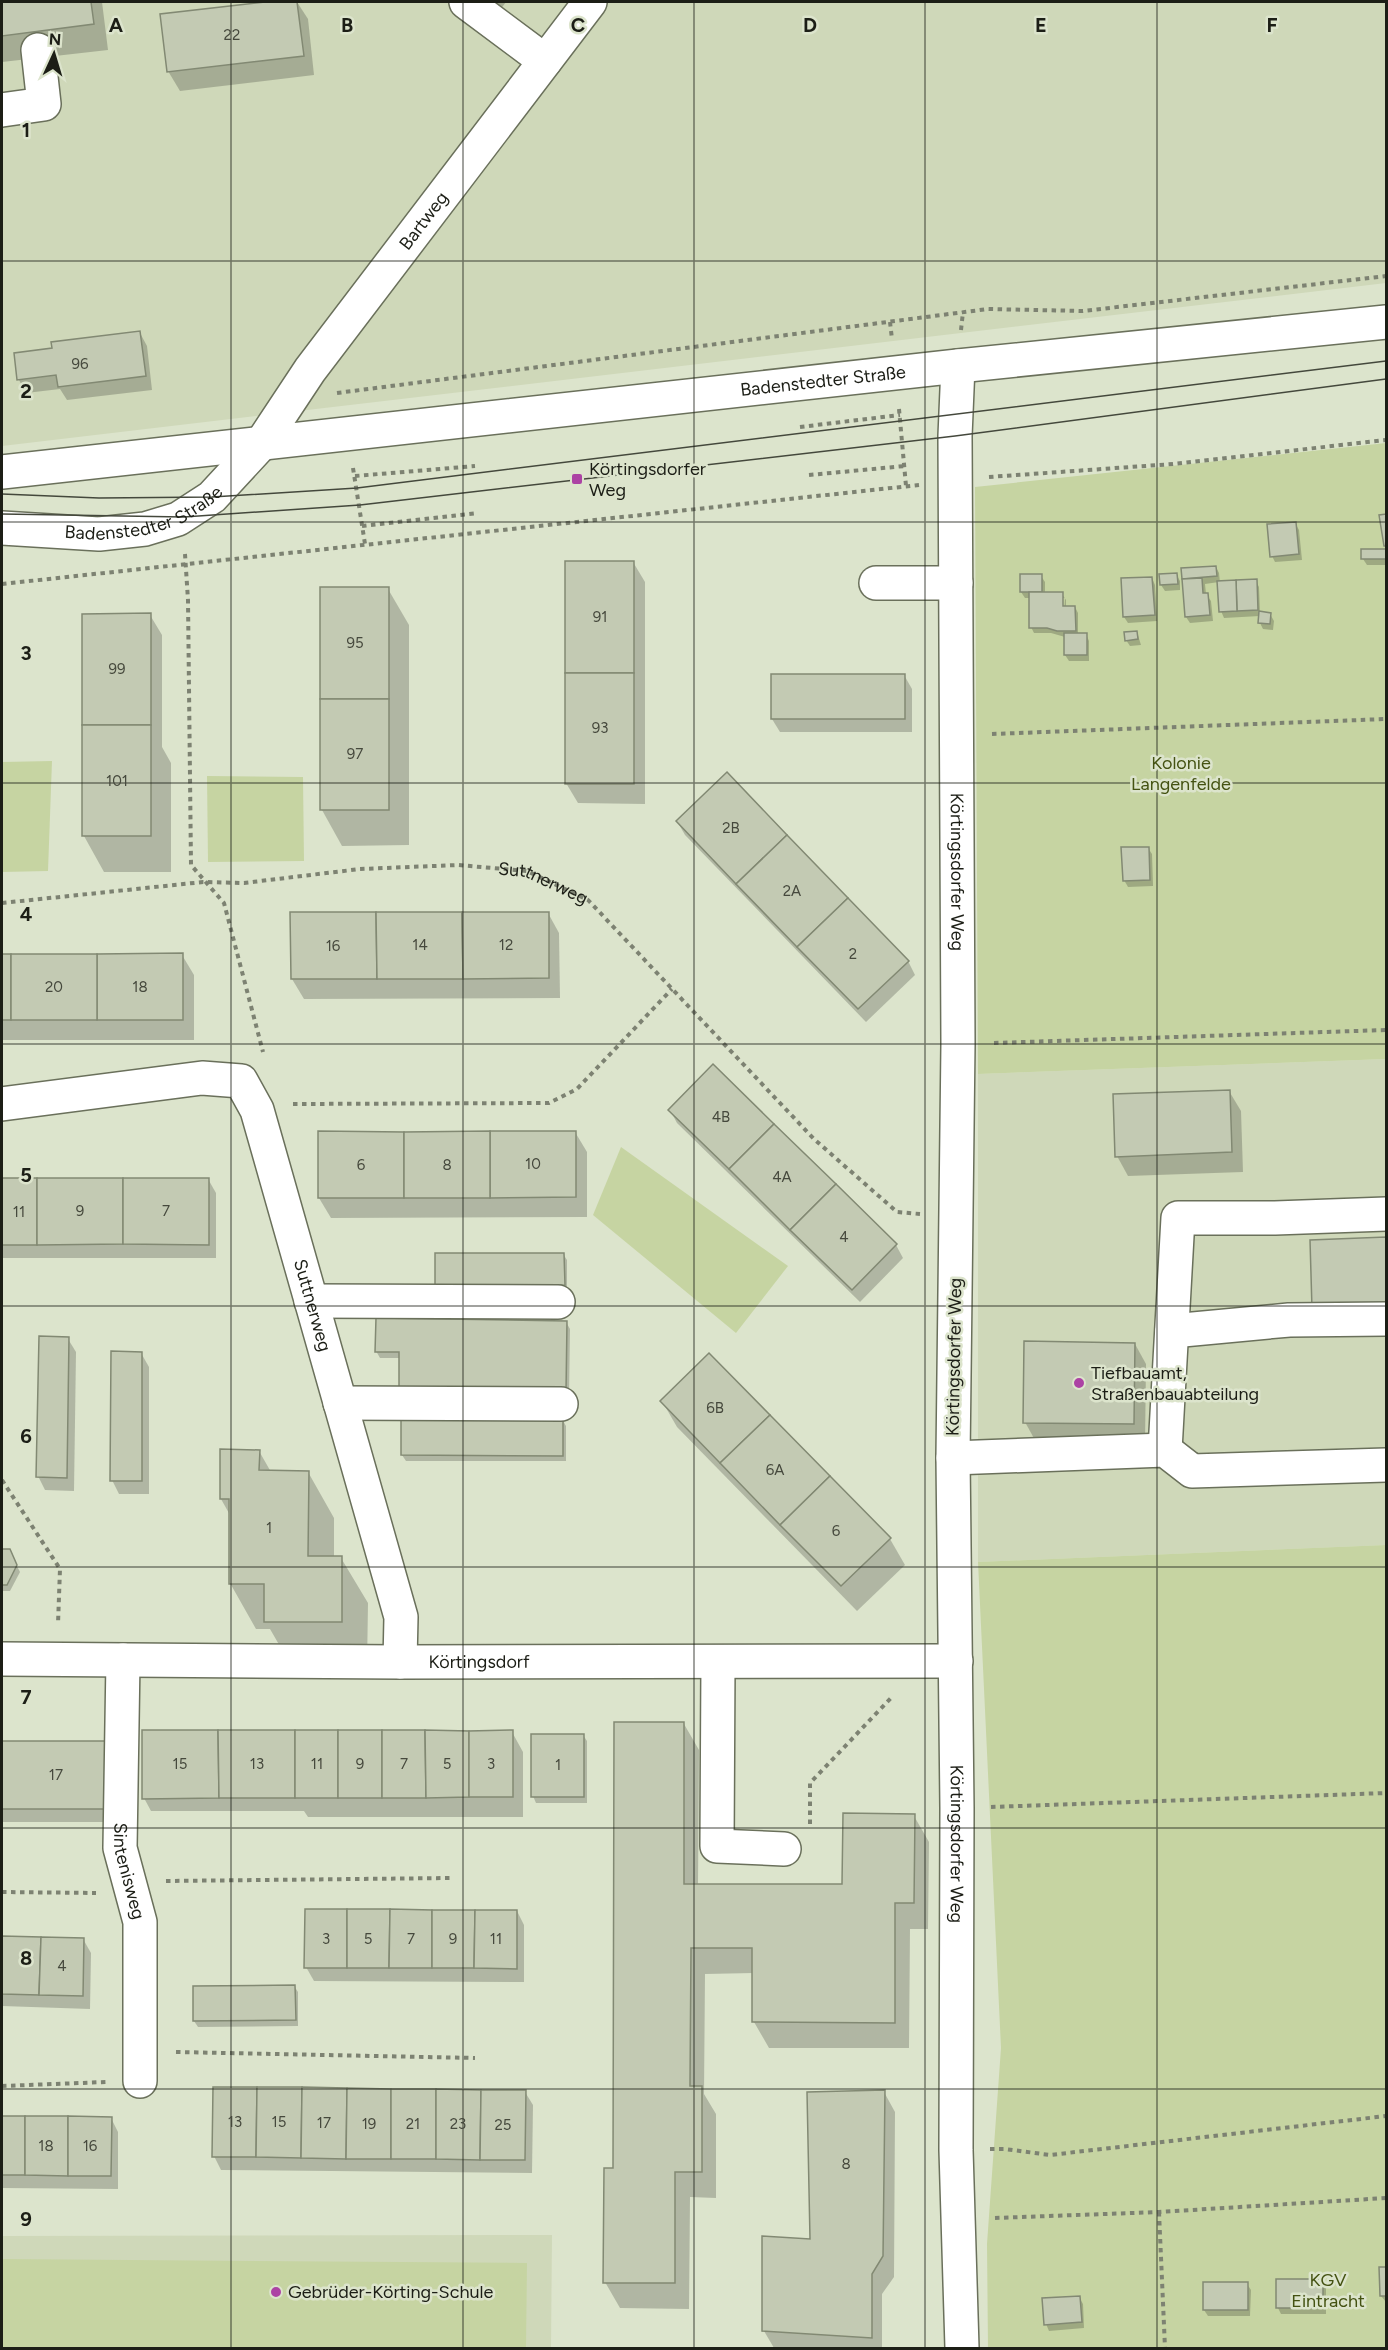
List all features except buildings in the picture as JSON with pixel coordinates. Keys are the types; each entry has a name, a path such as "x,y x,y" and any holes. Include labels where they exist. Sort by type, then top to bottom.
{"street":[{"path":"466,2 545,61"},
{"name":"Bartweg","path":"261,444 310,370 590,2"},
{"path":"2,110 44,104 38,50"},
{"name":"Badenstedter Straße","path":"2,472 958,366 1386,322"},
{"name":"Körtingsdorfer Weg","path":"958,366 956,480 958,1044 953,1458 941,1661 957,1808 956,2150 962,2349"},
{"name":"Badenstedter Straße","path":"2,528 99,534 145,528 178,519 212,497 261,444"},
{"path":"876,583 956,583"},
{"path":"2,1104 202,1078 240,1081"},
{"name":"Suttnerweg","path":"240,1081 257,1110 401,1617 400,1662"},
{"path":"1166,1450 1178,1218 1275,1218 1386,1214"},
{"path":"311,1301 558,1302"},
{"path":"1172,1331 1289,1320 1386,1319"},
{"path":"340,1403 561,1404"},
{"path":"953,1458 1166,1450 1192,1471 1386,1466"},
{"name":"Körtingsdorf","path":"2,1659 400,1662 941,1661"},
{"name":"Sintenisweg","path":"123,1660 120,1848 140,1922 140,2066"},
{"path":"718,1662 717,1846 784,1849"}],"path":[{"path":"399,384 988,309 1083,311 1386,276"},
{"path":"800,427 900,415"},
{"path":"2,585 956,480 1173,464 1386,440"},
{"path":"809,475 905,465"},
{"path":"355,476 475,466"},
{"path":"362,526 478,513"},
{"path":"188,564 191,866 224,903 268,1062"},
{"path":"956,735 1386,719"},
{"name":"Suttnerweg","path":"2,903 203,882 244,882 360,869 458,865 527,871 588,900 814,1139 897,1212 956,1217"},
{"path":"282,1104 549,1103 577,1089 672,989"},
{"path":"958,1044 1386,1030"},
{"path":"240,1081 264,1051"},
{"path":"2,1480 60,1569 58,1659"},
{"path":"784,1849 810,1851 810,1783 941,1661"},
{"path":"957,1808 1386,1794"},
{"path":"2,1892 451,1878"},
{"path":"2,2086 140,2066 475,2058"},
{"path":"956,2150 1005,2149 1050,2155 1386,2116"},
{"path":"959,2220 1159,2212 1386,2198"},
{"path":"1159,2212 1165,2349"}],"shaded area":[{"path":"2,2 1386,2 1386,283 2,446"},
{"path":"1386,1059 1386,1545 978,1562 978,1074"},
{"name":"Gebrüder-Körting-Schule","path":"552,2235 551,2348 2,2348 2,2236"}],"green space":[{"name":"Kolonie Langenfelde","path":"1386,443 1386,1059 978,1074 975,487"},
{"path":"52,761 48,871 2,872 2,762"},
{"path":"207,776 303,777 304,861 208,862"},
{"path":"621,1147 788,1266 736,1333 593,1215"},
{"name":"KGV Eintracht","path":"1386,1545 1386,2348 988,2348 987,2244 1001,2048 978,1562"},
{"name":"Gebrüder-Körting-Schule","path":"2,2259 527,2263 526,2348 2,2348"}],"tram line":[{"path":"2,494 99,498 212,497 357,488 1386,361"},
{"path":"2,514 184,517 360,505 955,436 1386,379"}],"place":[{"name":"Körtingsdorfer Weg","path":"577,479"},
{"name":"Tiefbauamt, Straßenbauabteilung","path":"1079,1383"},
{"name":"Gebrüder-Körting-Schule","path":"276,2292"}]}
